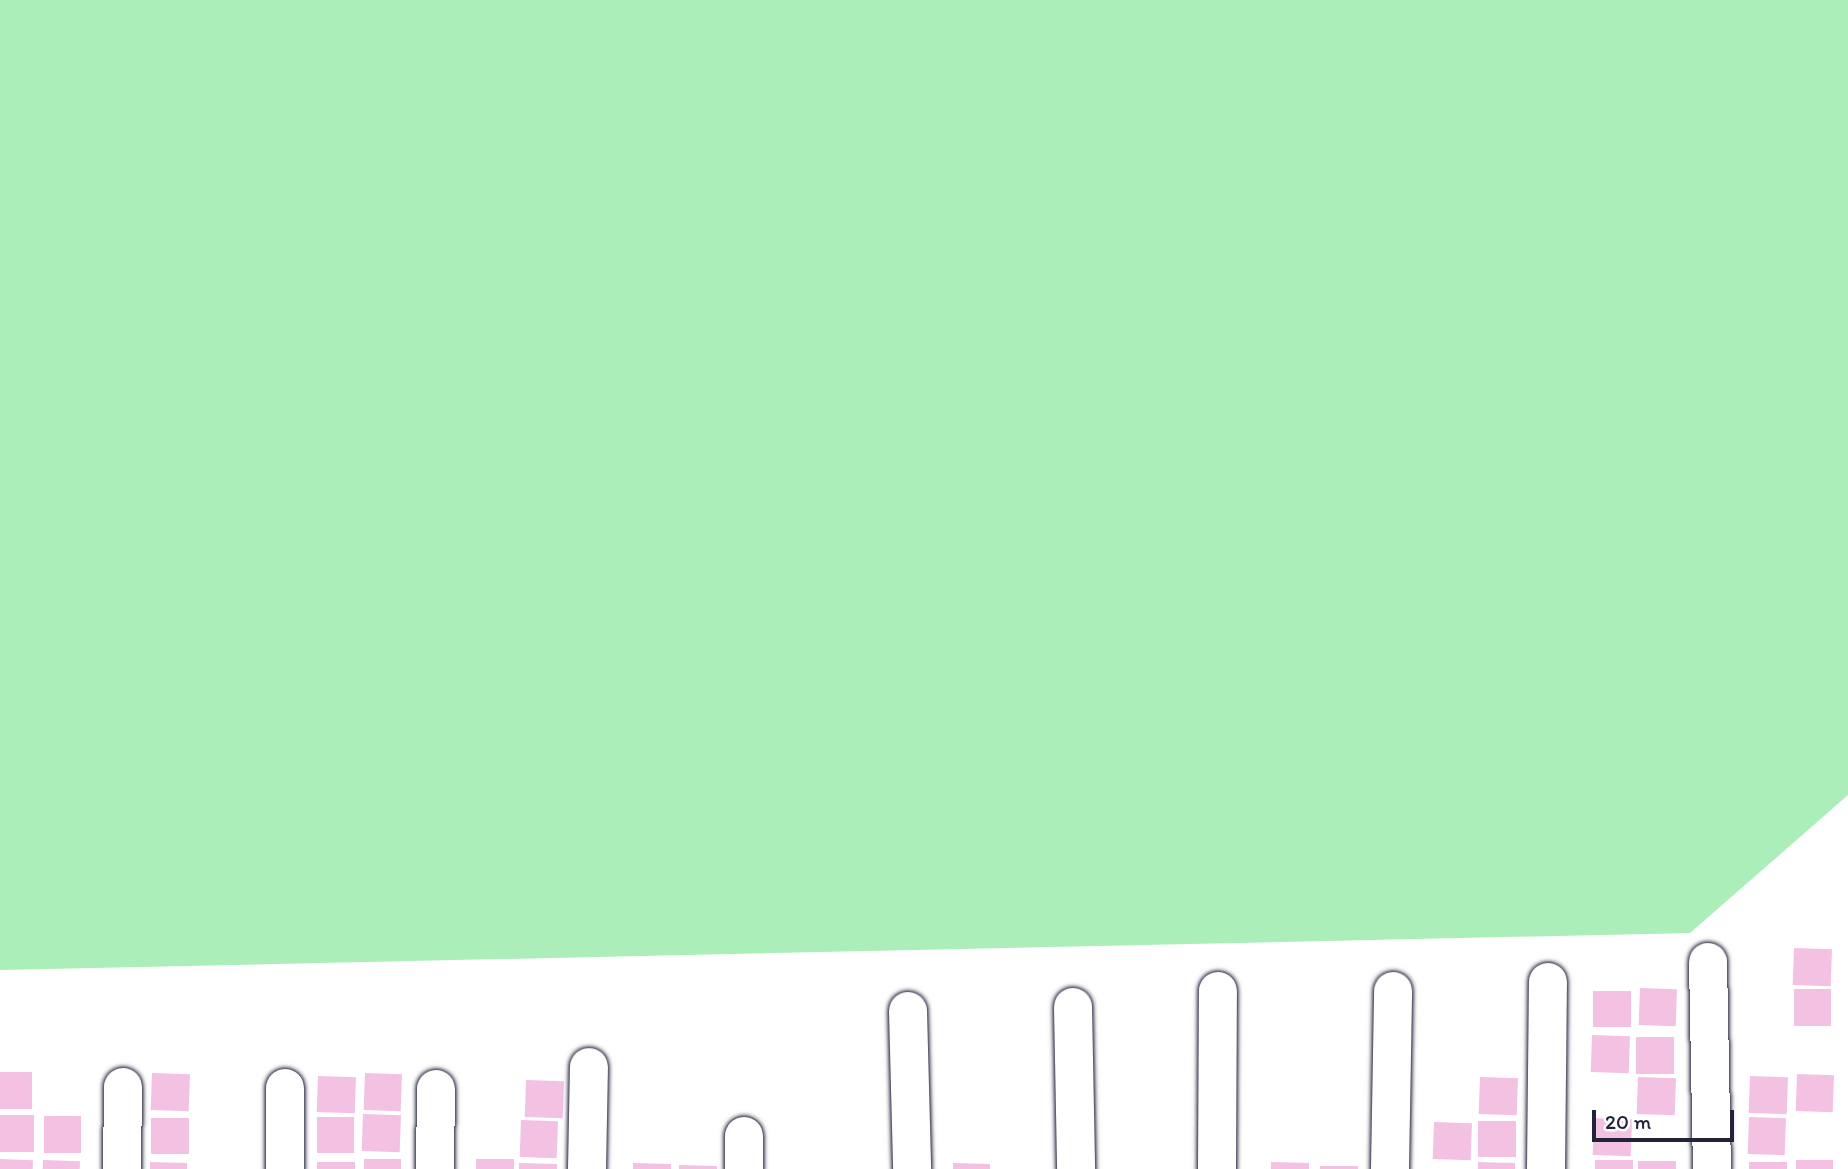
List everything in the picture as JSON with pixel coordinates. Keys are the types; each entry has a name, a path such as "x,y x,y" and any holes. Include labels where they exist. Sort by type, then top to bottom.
{"street":[{"path":"1708,962 1712,1169"},
{"path":"1546,1169 1548,982"},
{"path":"1217,1169 1218,991"},
{"path":"1390,1169 1393,991"},
{"path":"1073,1007 1076,1169"},
{"path":"908,1011 912,1169"},
{"path":"587,1169 589,1067"},
{"path":"122,1169 123,1087"},
{"path":"285,1088 285,1169"},
{"path":"435,1169 436,1089"}],"green space":[{"path":"0,0 1848,0 1848,795 1690,933 0,970"}],"building":[{"path":"1794,948 1832,949 1831,986 1793,985"},
{"path":"1640,988 1677,989 1676,1026 1639,1025"},
{"path":"1794,989 1831,989 1831,1026 1794,1026"},
{"path":"1593,991 1631,991 1631,1027 1593,1027"},
{"path":"1592,1035 1630,1036 1629,1073 1591,1072"},
{"path":"1636,1037 1674,1037 1674,1074 1636,1074"},
{"path":"0,1072 32,1072 32,1109 0,1109"},
{"path":"152,1073 190,1074 189,1111 151,1110"},
{"path":"365,1073 402,1074 401,1111 364,1110"},
{"path":"1797,1074 1834,1075 1833,1112 1796,1111"},
{"path":"318,1076 356,1077 355,1113 317,1112"},
{"path":"1750,1076 1788,1077 1787,1114 1749,1113"},
{"path":"1480,1077 1518,1078 1517,1115 1479,1114"},
{"path":"1638,1077 1676,1078 1675,1115 1637,1114"},
{"path":"526,1080 564,1081 563,1118 525,1117"},
{"path":"363,1114 401,1115 400,1152 362,1151"},
{"path":"0,1115 34,1115 34,1152 0,1152"},
{"path":"44,1116 81,1116 81,1153 44,1153"},
{"path":"317,1117 354,1117 354,1153 317,1153"},
{"path":"1749,1117 1786,1118 1785,1155 1748,1154"},
{"path":"151,1118 189,1118 189,1154 151,1154"},
{"path":"1594,1118 1632,1119 1631,1156 1593,1155"},
{"path":"521,1120 558,1121 557,1158 520,1157"},
{"path":"1478,1121 1516,1121 1516,1157 1478,1157"},
{"path":"1434,1122 1472,1123 1471,1160 1433,1159"},
{"path":"0,1159 33,1160 33,1169 0,1169"},
{"path":"364,1159 401,1159 401,1169 364,1169"},
{"path":"476,1159 514,1159 514,1169 476,1169"},
{"path":"43,1160 80,1161 80,1169 43,1169"},
{"path":"1595,1160 1633,1160 1633,1169 1595,1169"},
{"path":"1796,1160 1833,1160 1833,1169 1796,1169"},
{"path":"1638,1161 1676,1161 1676,1169 1638,1169"},
{"path":"150,1162 187,1163 187,1169 150,1169"},
{"path":"317,1162 355,1162 355,1169 317,1169"},
{"path":"1271,1162 1309,1163 1309,1169 1271,1169"},
{"path":"1478,1162 1515,1163 1515,1169 1478,1169"},
{"path":"1749,1162 1787,1162 1787,1169 1749,1169"},
{"path":"519,1163 557,1164 557,1169 519,1169"},
{"path":"633,1163 671,1164 671,1169 633,1169"},
{"path":"953,1163 990,1164 990,1169 953,1169"},
{"path":"679,1165 717,1166 717,1169 679,1169"},
{"path":"1320,1166 1358,1166 1358,1169 1320,1169"}]}
